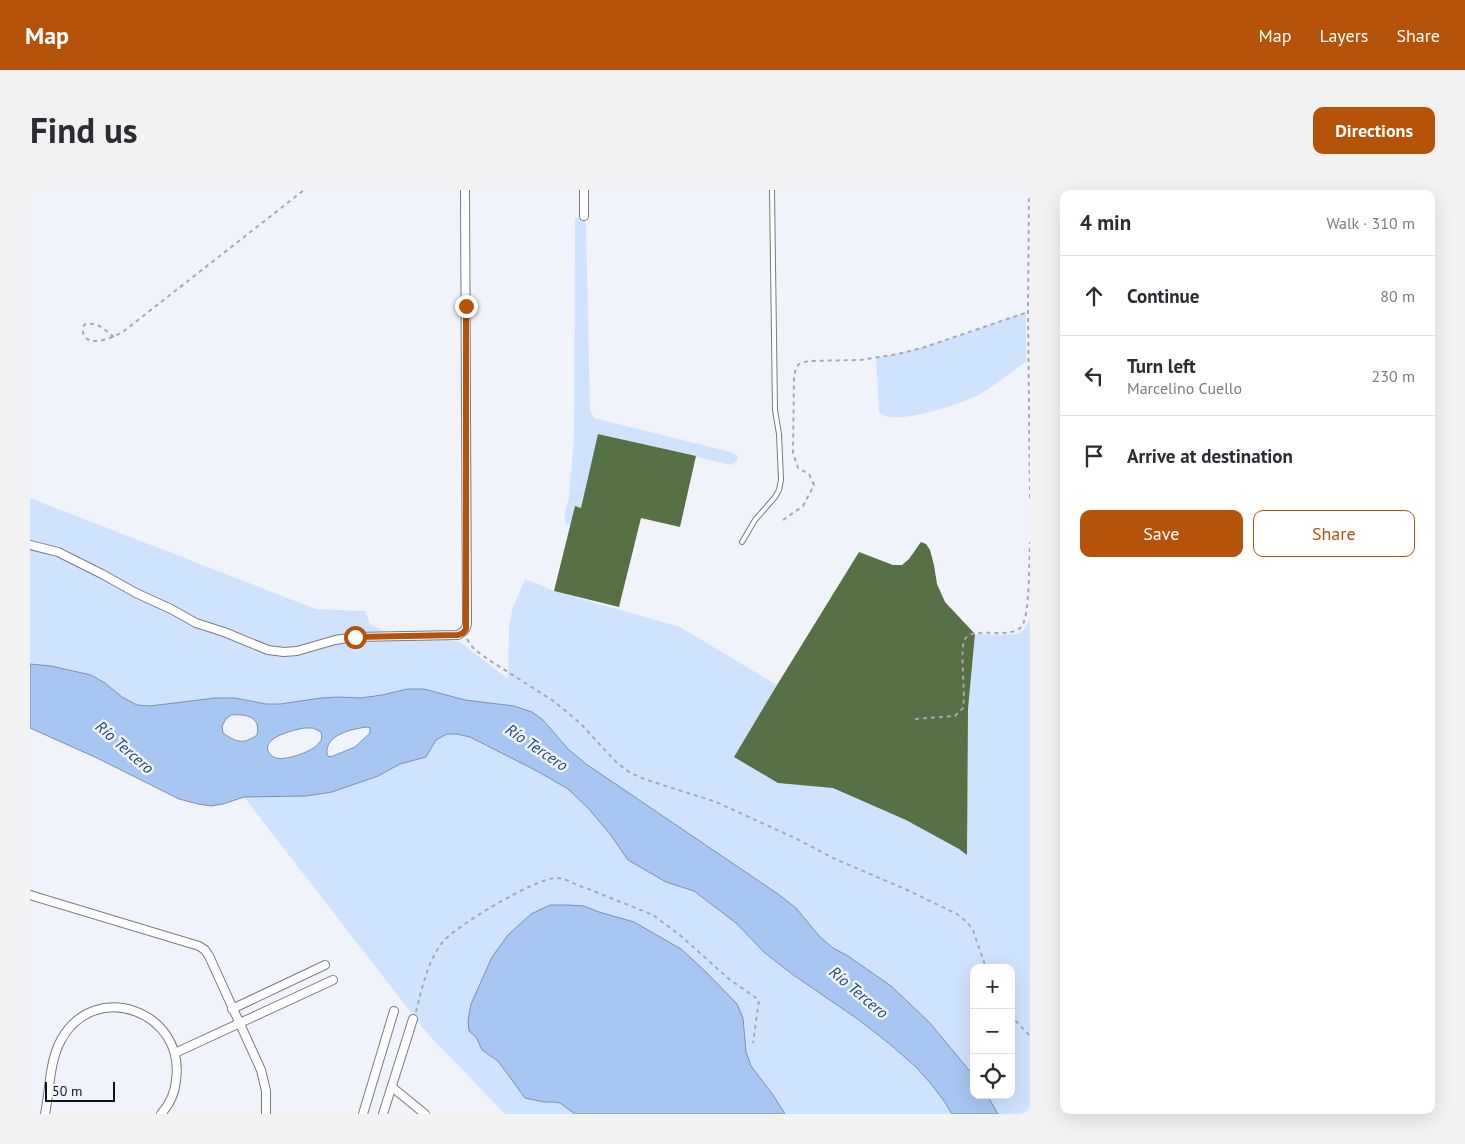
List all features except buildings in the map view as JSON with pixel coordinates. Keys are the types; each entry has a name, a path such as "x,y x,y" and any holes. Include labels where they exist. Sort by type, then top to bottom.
{"street":[{"path":"30,545 58,552 196,623 268,650 297,651 335,640 355,637 458,635 463,633 467,624 465,190"},
{"path":"584,190 584,216"},
{"path":"30,895 200,946 205,950 261,1070 267,1102 266,1114"},
{"path":"232,1009 325,965"},
{"path":"175,1053 333,980"},
{"path":"45,1114 52,1072 60,1042 75,1023 85,1015 110,1007 126,1008 139,1012 160,1027 169,1038 177,1064 176,1086 168,1106 161,1114"},
{"path":"363,1114 394,1011"},
{"path":"383,1114 413,1019"},
{"path":"392,1087 424,1114"}],"lane":[{"path":"742,542 755,520 775,498 781,480 779,434 775,410 772,190"}],"path":[{"path":"114,337 96,323 84,325 82,330 88,340 94,341 114,337 124,331 304,190"},
{"path":"1029,190 1030,498"},
{"path":"783,520 803,506 814,486 808,474 798,468 793,453 794,376 799,364 808,361 860,360 898,354 925,347 1028,312"},
{"path":"915,719 956,716 963,708 963,651 966,638 975,634 1008,633 1016,631 1022,626 1028,613 1030,542"},
{"path":"463,633 474,649 552,700 567,712 582,725 616,762 629,772 644,779 716,802 957,914 973,930 985,964"},
{"path":"413,1019 428,969 435,953 450,934 497,904 537,882 548,878 561,878 652,915 681,936 729,979 759,1000 753,1042"},
{"path":"1015,1020 1030,1036"}],"shaded area":[{"path":"580,217 586,221 590,411 594,418 731,452 738,456 737,461 731,465 599,434 582,508 575,507 571,525 566,525 564,518 569,497 574,437 575,218"},
{"path":"1026,312 1026,362 988,389 962,402 906,417 884,416 879,412 876,358 933,344"},
{"path":"30,498 316,609 365,611 370,624 401,640 423,638 460,642 508,679 509,627 512,610 525,579 554,591 680,627 777,685 735,757 968,709 975,634 1005,635 1020,633 1024,630 1030,616 1030,1114 998,1114 989,1099 1015,1099 1015,964 970,964 970,1071 929,1022 891,986 848,956 833,948 820,937 796,908 586,764 568,749 543,720 514,706 465,700 424,689 407,689 361,698 321,698 280,704 266,704 235,698 215,698 150,706 137,705 122,697 105,683 73,670 30,664"},
{"path":"447,734 470,737 568,789 588,808 610,834 628,860 666,882 694,891 736,923 765,953 859,1020 916,1067 932,1085 952,1114 505,1114 426,1032 244,797 306,796 332,792 378,776 400,764 426,757 436,740"}],"water":[{"name":"Río Tercero","path":"30,664 51,666 91,675 137,705 150,706 215,698 235,698 266,704 280,704 321,698 361,698 407,689 424,689 465,700 514,706 532,712 543,720 568,749 586,764 778,894 796,908 820,937 833,948 848,956 891,986 929,1022 970,1071 970,1099 989,1099 998,1114 952,1114 932,1085 916,1067 859,1020 765,953 736,923 694,891 666,882 628,860 610,834 588,808 568,789 470,737 447,734 436,740 426,757 400,764 378,776 332,792 306,796 244,797 211,806 179,799 97,758 30,728","holes":["231,715 242,715 254,720 257,724 257,735 248,740 240,741 232,739 223,733 222,726 226,719","367,727 370,728 370,733 355,747 329,757 327,747 340,734","313,728 321,732 321,741 312,749 293,757 281,759 269,753 268,746 275,738 287,732"]},
{"path":"550,905 584,906 634,922 681,949 737,1004 743,1018 746,1052 751,1066 785,1114 575,1114 560,1103 525,1098 498,1061 482,1050 476,1037 469,1031 468,1021 471,1004 492,957 508,935 531,914"}],"route":[{"path":"355,637 458,635 466,629 466,306"}]}
